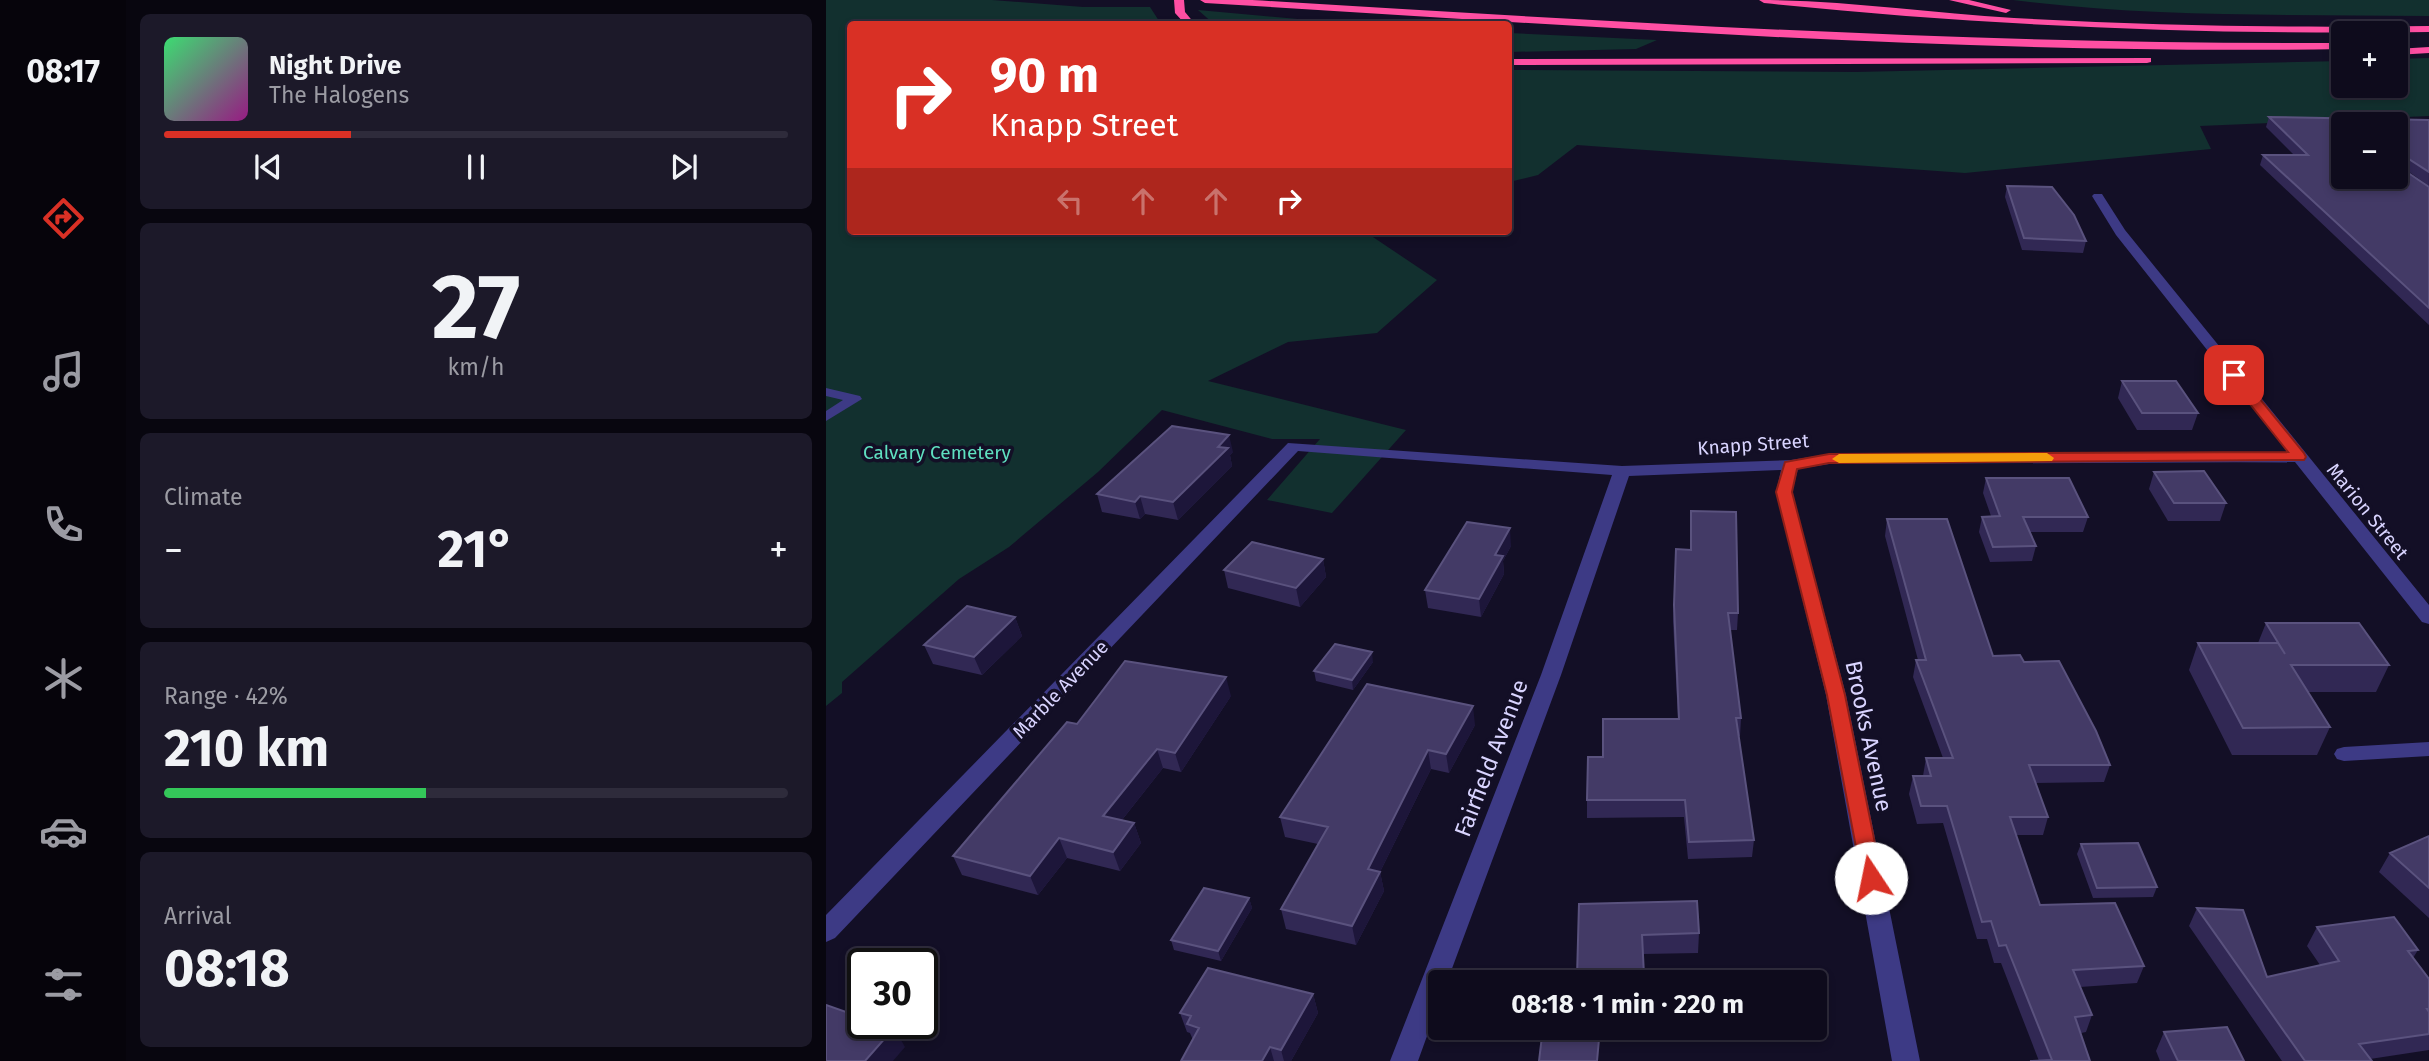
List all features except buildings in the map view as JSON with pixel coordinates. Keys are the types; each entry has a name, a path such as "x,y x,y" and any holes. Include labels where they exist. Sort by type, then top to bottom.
{"highway":[{"path":"1179,0 1180,13 1187,21"},
{"path":"1205,0 1987,43 2176,47 2331,46"},
{"path":"1764,0 1903,14 2046,24 2305,31 2429,29"},
{"path":"1954,0 2091,20 2305,31"},
{"path":"2408,45 2429,44"},
{"path":"2408,51 2429,50"},
{"path":"2196,59 2331,54"},
{"path":"1512,62 2160,60"}],"street":[{"name":"Marion Street","path":"2098,196 2120,232 2429,618"},
{"name":"Knapp Street","path":"1294,446 1622,471 1791,465 1829,459 2299,457"},
{"name":"Marble Avenue","path":"826,932 1294,446"},
{"name":"Brooks Avenue","path":"1791,465 1784,492 1836,695 1906,1061"},
{"name":"Fairfield Avenue","path":"1404,1061 1551,675 1622,471"}],"lane":[{"path":"826,392 855,399 826,417"},
{"path":"2344,754 2429,749"}],"green space":[{"name":"Calvary Cemetery","path":"826,0 992,0 1083,7 1150,7 1159,21 847,21 847,235 1370,235 1437,280 1377,333 1288,342 1208,381 1406,430 1332,513 1267,500 1320,439 1272,439 1162,410 1098,472 1009,547 959,579 842,682 842,693 826,706"},
{"path":"2013,0 2429,0 2429,16 2117,10"},
{"path":"1198,10 1320,21 1211,21"},
{"path":"1512,33 1657,40 1636,49 1512,52"},
{"path":"2429,58 2429,116 2408,117 2408,112 2331,112 2331,120 2200,126 2211,149 1965,173 1577,145 1538,175 1512,181 1512,70 1856,72 2331,61 2331,98 2408,98 2408,59"}],"slow traffic":[{"path":"1839,459 2047,458"}],"route":[{"path":"1871,878 1836,695 1784,492 1791,465 1829,459 2299,457 2234,375"}]}
